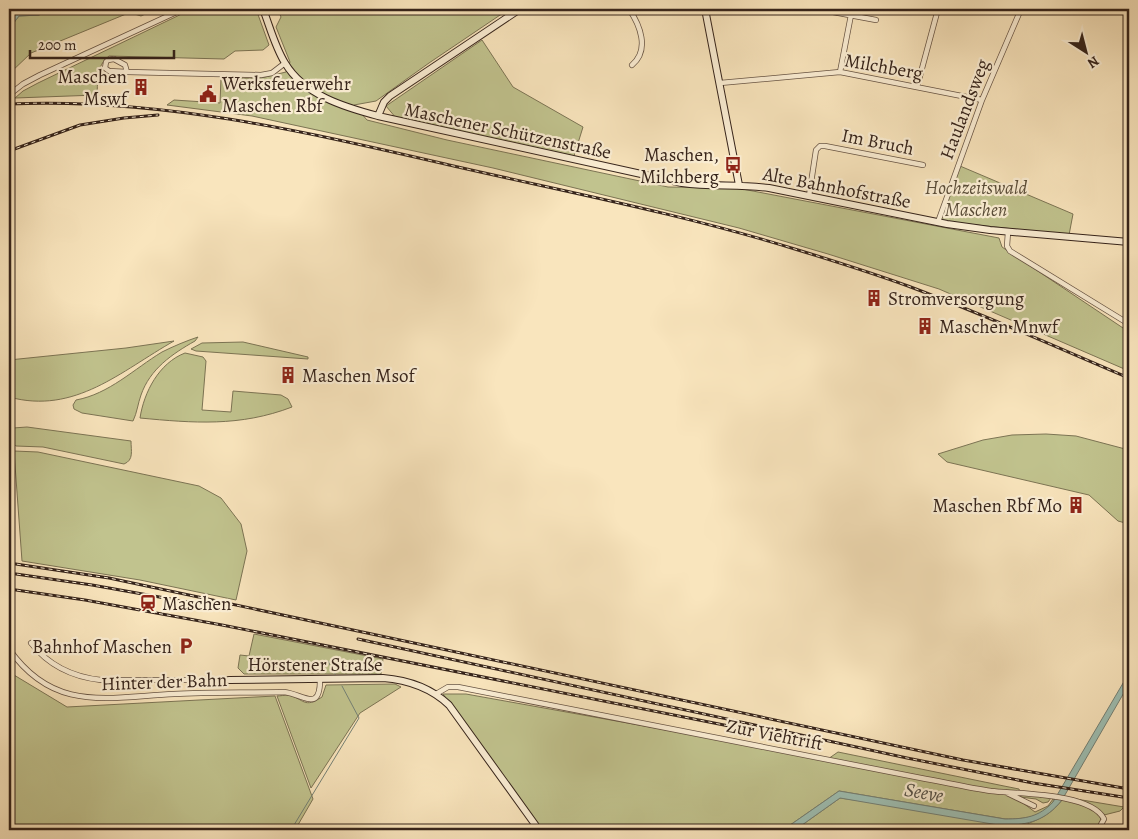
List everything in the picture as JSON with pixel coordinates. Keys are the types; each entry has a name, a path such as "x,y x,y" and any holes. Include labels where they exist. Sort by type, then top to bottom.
{"main road":[{"name":"Maschener Schützenstraße","path":"263,9 285,63 297,78 314,91 342,105 378,116 682,184 705,186 739,185"},
{"path":"378,116 384,102 390,96 520,9"},
{"name":"Alte Bahnhofstraße","path":"705,9 739,185 769,188 938,222 1008,232 1129,242"},
{"name":"Hörstener Straße","path":"229,680 399,679 413,683 436,694 449,706 539,830"}],"street":[{"path":"9,94 22,84 40,75 183,9"},
{"path":"629,9 638,22 642,36 638,60 632,65"},
{"path":"817,9 876,20"},
{"path":"917,86 938,9"},
{"name":"Haulandsweg","path":"938,222 982,100 1021,9"},
{"path":"840,72 851,15"},
{"path":"127,72 125,65 118,60 108,60 106,62 105,68 109,71 127,72 262,75 272,73 285,63"},
{"name":"Milchberg","path":"720,83 840,72 982,100"},
{"name":"Im Bruch","path":"809,196 816,150 820,146 923,165"},
{"path":"1008,232 1007,246 1010,251 1129,324"},
{"name":"Hörstener Straße","path":"31,643 49,662 86,678 101,680 229,680"},
{"name":"Hinter der Bahn","path":"9,649 27,671 42,681 57,690 91,699 173,694 284,692 310,700 316,698 319,694 320,680"},
{"name":"Zur Viehtrift","path":"436,694 448,687 458,687 991,791 1045,795 1095,808 1104,819 1098,830"},
{"path":"1006,792 1034,806"}],"green space":[{"path":"50,9 156,9 141,16 131,13 126,14 31,53 9,74 9,29 19,16 39,15"},
{"path":"192,9 256,9 269,45 263,50 235,51 224,59 109,56 100,69 97,95 15,98 38,83"},
{"path":"278,9 509,9 376,101 354,105 367,120 447,140 668,187 737,188 999,238 1002,247 1129,332 1129,371 939,289 739,228 493,168 252,116 167,105 174,100 220,103 221,78 261,78 286,72 290,62 276,27 281,17"},
{"path":"482,40 513,87 583,127 574,156 396,118 386,106"},
{"name":"Hochzeitswald Maschen","path":"960,166 1073,214 1069,235 940,221"},
{"path":"198,337 163,363 150,377 141,395 133,421 82,413 74,409 73,405 76,400 110,387 162,352"},
{"path":"174,341 116,377 76,395 55,400 33,401 9,397 9,360"},
{"path":"243,342 308,357 308,359 196,351 191,349 202,343"},
{"path":"185,353 203,357 206,361 202,410 231,412 233,391 281,395 288,399 292,407 254,418 235,421 198,422 140,418 145,398 160,371"},
{"path":"27,427 131,441 131,458 124,464 43,447 16,446 13,444 13,428"},
{"path":"1046,434 1076,436 1129,450 1129,524 1118,521 1089,495 947,462 938,454 983,440 1012,435"},
{"path":"14,451 38,452 199,486 221,498 241,524 247,551 236,600 140,580 22,561"},
{"path":"254,634 383,659 381,674 244,674 238,668 240,655 249,656"},
{"path":"9,672 67,707 275,696 313,799 295,830 9,830"},
{"path":"395,684 401,687 360,713 311,788 277,696 289,695 308,703 322,697 326,685"},
{"path":"443,694 466,694 828,759 838,752 1019,789 1021,794 1051,798 1048,802 1043,803 1036,799 1020,797 1019,800 1035,812 1048,806 1055,799 1045,810 1039,814 1020,819 1005,819 839,791 783,830 542,830"},
{"path":"840,798 1027,824 1046,815 1062,800 1079,803 1091,808 1099,815 1101,820 1095,830 795,830"},
{"path":"1070,798 1124,807 1120,811 1104,815 1093,806"}],"water":[{"path":"9,9 50,9 39,15 19,16 9,29"},
{"path":"1129,673 1129,684 1062,800 1043,817 1022,824 1004,826 840,798 795,830 783,830 839,791 1005,819 1025,818 1037,814 1053,802"}],"waterway":[{"path":"328,661 335,674"},
{"path":"291,830 359,718 342,686"}],"railway":[{"path":"9,104 66,103 123,106 235,120 347,142 671,215 756,237 908,286 992,319 1129,378"},
{"path":"9,151 80,125 158,115"},
{"path":"9,563 109,578 963,760 1129,789"},
{"path":"9,573 92,585 221,608"},
{"path":"9,589 85,600 222,625 734,727"},
{"path":"358,639 907,758 1033,783 1129,798"}],"place":[{"name":"Maschen Mswf","path":"141,87"},
{"name":"Werksfeuerwehr Maschen Rbf","path":"208,94"},
{"name":"Maschen, Milchberg","path":"733,165"},
{"name":"Stromversorgung","path":"874,298"},
{"name":"Maschen Mnwf","path":"925,326"},
{"name":"Maschen Msof","path":"288,375"},
{"name":"Maschen Rbf Mo","path":"1076,505"},
{"name":"Maschen","path":"148,603"},
{"name":"Bahnhof Maschen","path":"186,646"}],"water label":[{"name":"Seeve","path":"924,792"}]}
